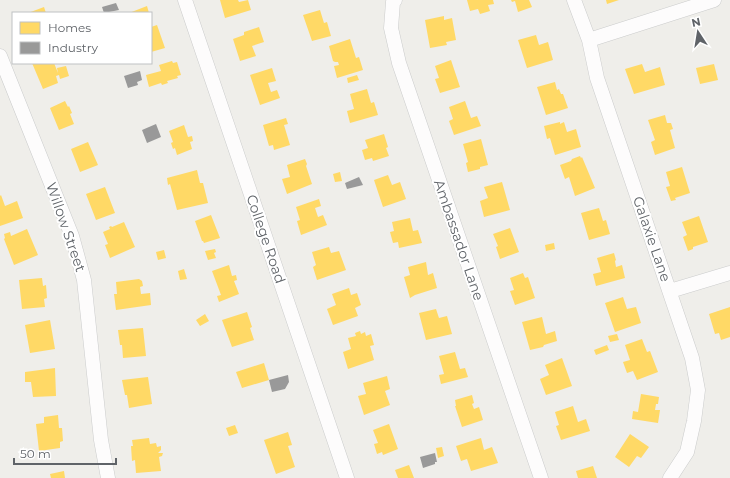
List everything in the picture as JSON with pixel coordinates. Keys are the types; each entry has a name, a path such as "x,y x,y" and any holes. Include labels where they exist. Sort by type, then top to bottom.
{"street":[{"name":"College Road","path":"185,0 348,478"},
{"name":"Ambassador Lane","path":"394,0 391,28 400,63 541,478"},
{"name":"Galaxie Lane","path":"574,0 588,40 597,78 692,358 698,390 694,421 687,452 670,478"},
{"path":"588,40 714,0"},
{"name":"Willow Street","path":"0,56 72,236 84,280 101,440 108,478"},
{"path":"670,291 730,272"}],"building: Homes":[{"path":"220,0 238,0 239,2 248,0 251,10 225,18"},
{"path":"467,0 493,0 494,4 488,5 490,11 480,14 478,9 470,11"},
{"path":"511,0 529,0 532,7 518,12 515,1 512,2"},
{"path":"606,0 619,0 607,4"},
{"path":"147,6 149,12 132,12"},
{"path":"44,7 46,12 31,12"},
{"path":"320,10 324,23 327,22 331,36 312,41 303,15"},
{"path":"444,16 444,20 452,18 456,40 446,42 447,45 430,48 425,20"},
{"path":"157,25 165,48 152,52 152,27"},
{"path":"259,27 264,42 252,46 256,56 240,61 233,39 244,35 244,32"},
{"path":"536,35 539,45 548,42 553,60 527,68 518,40"},
{"path":"350,39 356,58 359,57 363,70 337,78 334,66 339,65 338,62 333,61 329,46"},
{"path":"451,60 460,87 440,93 435,79 439,78 435,66"},
{"path":"172,61 173,63 177,62 181,75 177,76 178,78 167,81 168,83 162,85 161,83 149,87 146,75 161,71 159,65"},
{"path":"32,64 54,64 58,73 57,68 66,66 69,76 60,79 59,75 56,76 58,83 43,89"},
{"path":"642,64 645,72 660,67 665,85 634,94 625,69"},
{"path":"714,64 718,80 700,84 696,68"},
{"path":"272,68 276,81 268,83 271,92 277,90 280,98 260,105 250,75"},
{"path":"357,75 359,80 348,83 347,78"},
{"path":"555,82 557,90 559,89 561,94 563,94 568,108 546,115 537,87"},
{"path":"367,89 371,103 374,102 378,115 350,123 347,111 354,109 350,94"},
{"path":"65,101 72,113 70,114 74,124 59,130 50,108"},
{"path":"465,101 471,118 477,116 481,126 454,135 449,121 453,119 449,107"},
{"path":"665,115 667,123 671,123 673,129 670,130 675,148 655,155 651,142 655,140 648,120"},
{"path":"286,118 288,124 284,125 290,145 274,150 273,145 269,146 263,125"},
{"path":"560,122 560,124 564,122 567,132 576,129 581,147 555,155 550,138 547,139 544,126"},
{"path":"184,125 188,137 192,136 193,141 190,142 192,149 177,155 175,148 173,149 171,143 173,142 169,131"},
{"path":"384,134 389,156 373,161 372,158 365,160 362,150 368,148 365,140"},
{"path":"481,139 488,165 468,172 466,163 468,162 463,144"},
{"path":"88,142 98,165 80,172 71,149"},
{"path":"580,156 581,158 582,157 595,188 575,196 569,177 565,179 560,165"},
{"path":"305,159 312,184 287,194 282,179 290,177 287,165"},
{"path":"682,167 690,193 675,198 676,200 671,201 666,187 670,186 666,172"},
{"path":"197,170 200,183 203,183 208,203 177,210 167,178"},
{"path":"340,172 342,181 335,182 333,174"},
{"path":"388,175 392,185 400,182 406,199 383,207 374,180"},
{"path":"502,182 510,210 484,217 480,201 488,198 484,187"},
{"path":"105,187 115,213 96,220 86,194"},
{"path":"1,195 5,206 17,201 23,218 0,226"},
{"path":"319,199 321,206 315,208 318,217 323,215 327,225 301,235 297,221 300,220 296,207"},
{"path":"599,208 603,221 606,220 610,234 589,240 581,213"},
{"path":"211,215 220,238 204,243 195,221"},
{"path":"699,216 708,242 693,247 693,249 688,251 683,237 687,235 682,222"},
{"path":"410,218 413,231 418,230 422,243 399,248 398,242 393,243 390,232 394,231 392,222"},
{"path":"124,222 135,247 110,258 105,245 108,244 103,232 110,229 109,227 111,226 112,227"},
{"path":"510,228 519,252 500,259 496,247 498,246 493,234"},
{"path":"27,229 38,255 14,265 4,239 4,234 10,232 11,236"},
{"path":"554,243 555,249 546,251 545,245"},
{"path":"329,247 331,253 339,251 346,270 317,280 313,267 316,265 312,252"},
{"path":"215,249 216,252 214,253 216,258 208,260 205,251"},
{"path":"164,250 166,258 158,260 156,252"},
{"path":"614,253 616,267 622,265 625,278 596,286 593,274 601,272 597,258"},
{"path":"426,262 428,275 433,273 437,288 410,298 404,277 410,275 408,267"},
{"path":"229,265 232,276 236,275 237,280 234,281 239,294 219,302 217,296 221,295 212,271"},
{"path":"184,269 187,279 180,280 178,271"},
{"path":"523,273 525,278 528,277 535,298 515,305 510,291 514,290 510,278"},
{"path":"42,278 43,286 46,285 47,298 44,299 45,307 22,309 19,280"},
{"path":"139,279 142,281 143,286 140,287 141,294 150,293 151,305 116,310 114,294 117,294 116,282"},
{"path":"349,288 351,295 357,293 361,305 355,308 358,316 333,325 327,309 336,305 332,294"},
{"path":"623,297 627,309 636,307 641,323 615,332 605,303"},
{"path":"730,307 730,337 721,340 719,333 715,334 709,314"},
{"path":"436,309 439,318 447,316 452,334 426,340 419,313"},
{"path":"247,312 252,327 250,328 254,340 232,347 222,320"},
{"path":"205,314 209,321 200,326 196,320"},
{"path":"542,317 546,334 555,331 557,341 544,345 543,347 530,350 522,322"},
{"path":"50,320 55,349 30,353 25,325"},
{"path":"143,328 146,356 123,358 122,345 120,345 118,330"},
{"path":"360,331 361,334 365,332 366,336 371,334 374,345 370,346 374,360 348,369 343,352 351,349 348,338 356,336 355,333"},
{"path":"617,334 619,340 610,342 608,336"},
{"path":"642,339 647,352 650,351 658,372 637,380 633,371 627,373 623,362 630,360 625,345"},
{"path":"607,345 609,350 596,355 594,350"},
{"path":"455,352 460,369 465,368 468,377 441,384 439,375 444,374 439,356"},
{"path":"562,358 572,386 546,395 540,379 549,375 545,365"},
{"path":"264,363 269,380 242,388 236,372"},
{"path":"55,368 56,396 33,397 31,382 25,382 25,372"},
{"path":"387,376 390,389 385,391 390,405 364,415 358,396 366,394 363,383"},
{"path":"148,377 152,404 129,408 127,395 125,395 122,380"},
{"path":"641,394 659,397 655,410 660,410 658,423 632,419 633,411 638,412"},
{"path":"472,395 474,403 472,404 474,409 479,407 483,420 462,427 455,406 455,400"},
{"path":"573,406 578,422 586,419 590,431 561,440 556,426 559,425 555,412"},
{"path":"58,415 59,428 62,428 63,441 60,442 60,448 39,451 36,424 44,423 44,417"},
{"path":"389,424 398,449 383,455 382,452 377,454 374,444 378,443 373,430"},
{"path":"235,425 238,433 229,436 226,428"},
{"path":"288,432 292,445 288,446 295,467 276,474 264,440"},
{"path":"630,434 649,447 641,458 637,456 629,467 615,457"},
{"path":"149,438 150,444 156,443 157,447 161,446 161,450 158,453 163,453 162,456 159,457 161,471 136,473 135,460 132,461 132,440"},
{"path":"481,438 484,450 492,447 498,463 471,471 467,459 461,461 456,446"},
{"path":"442,447 444,456 438,458 436,448"},
{"path":"409,465 414,478 398,478 395,470"},
{"path":"593,466 597,478 578,478 576,471"},
{"path":"64,471 65,478 51,478 50,474"}],"building: Industry":[{"path":"116,3 119,10 104,12 102,7"},
{"path":"140,71 142,80 137,82 138,85 128,88 124,76"},
{"path":"156,124 161,137 147,143 142,130"},
{"path":"359,177 363,185 347,189 345,183"},
{"path":"288,375 289,382 285,389 272,392 269,380"},
{"path":"435,453 437,462 423,468 420,457"}]}
